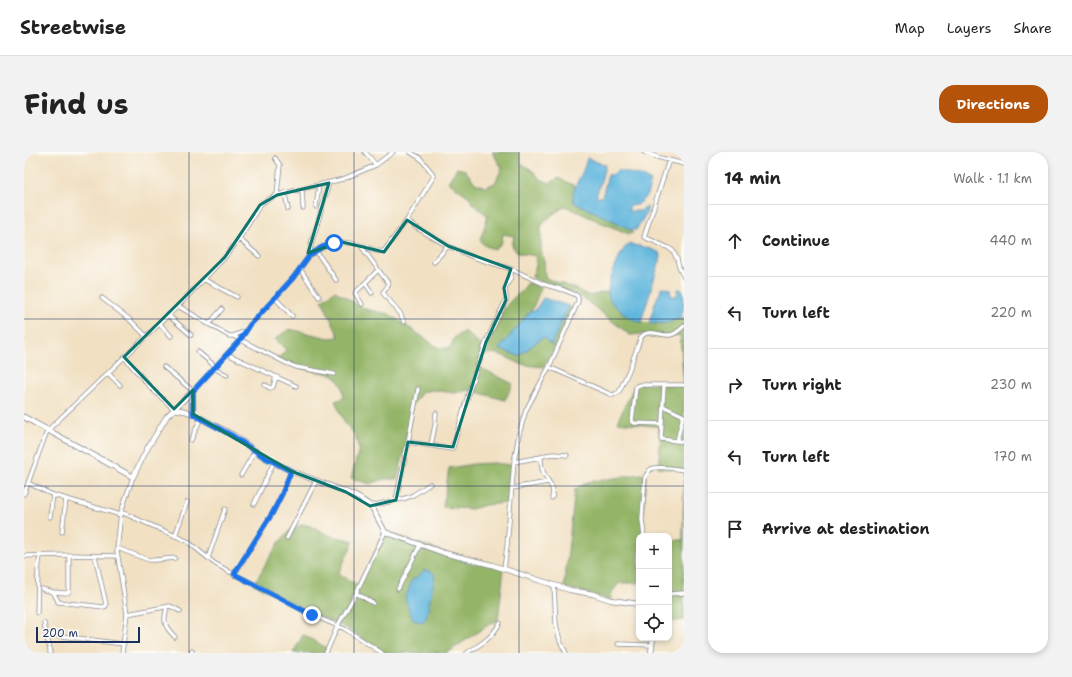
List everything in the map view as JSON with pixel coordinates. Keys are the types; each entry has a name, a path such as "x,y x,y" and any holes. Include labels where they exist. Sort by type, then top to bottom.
{"street":[{"path":"365,152 376,165"},
{"path":"24,494 47,431 178,306 225,257 239,239 263,202 277,195 343,180 376,165 393,152"},
{"path":"122,653 127,614 117,548 121,514 133,477 147,449 167,416 205,379 240,340 246,330 293,278 309,256 322,247 342,242 352,242 378,252 384,251 407,220 434,175 420,158 410,152"},
{"path":"644,152 684,164"},
{"path":"275,158 280,165 277,195"},
{"path":"669,160 644,237 673,251 677,259 678,267 684,278"},
{"path":"309,256 312,240 329,183"},
{"path":"316,207 320,185"},
{"path":"302,189 303,208"},
{"path":"285,193 288,209"},
{"path":"407,220 417,228 448,246 473,257 511,269 546,285 564,290 578,297 578,302 549,368 526,410 519,434 514,462 504,569"},
{"path":"239,239 259,256"},
{"path":"361,245 388,282 388,288 383,292 400,313 404,322"},
{"path":"434,262 448,246"},
{"path":"316,251 336,280"},
{"path":"300,269 319,297"},
{"path":"408,442 450,449 453,447 470,388 486,342 506,300 504,289 511,277 511,269"},
{"path":"362,304 355,293 378,270"},
{"path":"203,279 237,297"},
{"path":"365,283 372,293"},
{"path":"102,298 129,319 146,336"},
{"path":"275,298 292,316"},
{"path":"178,306 229,336 233,336 286,363 296,367 334,374"},
{"path":"209,324 222,309"},
{"path":"168,314 191,335"},
{"path":"159,324 171,336"},
{"path":"549,368 610,394 617,394 626,378 641,337 649,332 671,334 684,326"},
{"path":"233,336 246,330"},
{"path":"198,352 227,375"},
{"path":"227,354 296,386"},
{"path":"124,357 152,389 174,409 185,411 201,418 291,471 346,492 370,506 376,513 385,532 444,553 504,569 570,590 592,594 611,600 636,604"},
{"path":"164,367 193,391"},
{"path":"108,373 120,385"},
{"path":"265,385 270,388 273,387 276,377"},
{"path":"662,424 634,423 632,421 637,385 684,385"},
{"path":"664,386 661,439 684,442"},
{"path":"396,500 418,389"},
{"path":"193,391 193,414"},
{"path":"663,406 684,416 677,441"},
{"path":"431,445 436,413"},
{"path":"24,417 133,477"},
{"path":"191,440 201,418"},
{"path":"241,475 255,451"},
{"path":"514,462 553,454 566,455"},
{"path":"541,457 542,468 553,488 552,498"},
{"path":"254,504 274,462"},
{"path":"644,533 642,519 645,477 648,472 651,469 658,468 684,470"},
{"path":"234,574 273,512 291,471"},
{"path":"287,538 316,481"},
{"path":"512,488 549,482"},
{"path":"28,483 53,495 121,514 187,541 208,558 234,574 312,615 338,625 382,653"},
{"path":"370,506 406,498 430,484"},
{"path":"50,517 53,495"},
{"path":"62,532 66,499"},
{"path":"175,536 187,502"},
{"path":"208,558 225,509"},
{"path":"326,653 338,625 356,593 385,532"},
{"path":"398,589 420,545"},
{"path":"117,548 149,560 175,558"},
{"path":"42,589 66,594 69,592 69,555"},
{"path":"24,556 118,556"},
{"path":"38,613 38,571 40,556"},
{"path":"53,592 58,602 106,606 95,556"},
{"path":"554,585 556,624 560,641 566,653"},
{"path":"356,593 373,603"},
{"path":"672,594 684,593"},
{"path":"127,614 167,606 172,606 180,611"},
{"path":"167,606 164,618 168,630 175,637"},
{"path":"44,623 50,653"},
{"path":"467,653 490,637 496,631 500,623"},
{"path":"46,634 123,644"},
{"path":"651,653 653,641"},
{"path":"618,644 652,645"}],"highlighted area":[{"path":"329,183 308,253 342,242 384,252 407,220 448,246 511,269 504,288 506,300 486,342 453,447 408,442 396,500 370,506 346,492 291,471 193,414 193,390 174,409 124,357 225,257 260,205 277,195"}],"green space":[{"path":"492,152 518,152 521,163 533,171 540,179 550,183 558,178 575,186 573,200 575,203 615,221 633,233 629,234 565,206 553,214 541,226 541,251 544,260 545,278 576,289 589,296 609,291 609,297 621,311 634,320 640,322 661,324 684,318 684,385 680,335 664,337 642,334 630,335 579,295 543,283 532,277 536,266 536,256 518,253 512,246 514,236 503,234 502,242 495,250 484,245 480,240 488,216 473,204 471,198 448,182 457,168 465,170 475,183 485,187 495,183 502,168"},
{"path":"528,282 541,288 532,310 499,349 519,356 543,337 551,345 569,306 574,310 555,348 543,367 521,364 498,354 488,354 482,356 479,367 513,384 505,400 469,390 455,393 432,390 422,392 411,407 406,445 397,479 384,479 370,484 351,478 359,449 355,435 345,423 335,401 344,398 342,386 334,375 301,368 278,359 286,350 275,339 289,329 329,338 339,337 322,300 335,291 365,309 389,314 439,348 450,348 455,337 465,331 481,346 489,344 498,321 508,304"},
{"path":"636,383 684,385 684,470 658,468 662,427 617,422"},
{"path":"494,463 511,465 507,503 485,505 472,509 443,507 449,468 474,464"},
{"path":"684,470 684,620 672,622 672,540 683,540"},
{"path":"641,474 646,477 642,520 644,533 636,533 636,583 619,583 612,592 611,600 564,587 575,489 588,482"},
{"path":"303,524 313,527 328,535 354,541 338,574 358,585 385,531 445,553 502,568 503,577 498,620 447,653 384,653 339,624 313,614 254,584 278,544 289,531"},
{"path":"303,635 327,648 325,653 293,653"}],"water":[{"path":"587,158 605,165 596,197 602,197 608,175 612,175 617,170 644,177 651,181 647,195 638,205 630,206 628,211 641,211 647,207 647,212 636,230 631,230 575,203 573,199 574,191 586,164"},
{"path":"629,244 653,250 660,253 661,256 641,322 632,319 625,314 611,301 608,294 610,281 618,259"},
{"path":"662,287 670,289 671,296 677,296 678,289 683,291 684,304 681,318 665,323 649,323 655,303"},
{"path":"543,298 569,306 551,345 543,337 519,356 499,349 528,314 532,310 534,312"},
{"path":"424,570 431,571 435,575 426,619 421,622 414,620 405,597 412,580"}],"route":[{"path":"312,615 234,574 273,512 291,471 264,457 233,436 193,414 193,391 240,340 250,325 293,278 309,256 322,247 334,243"}]}
